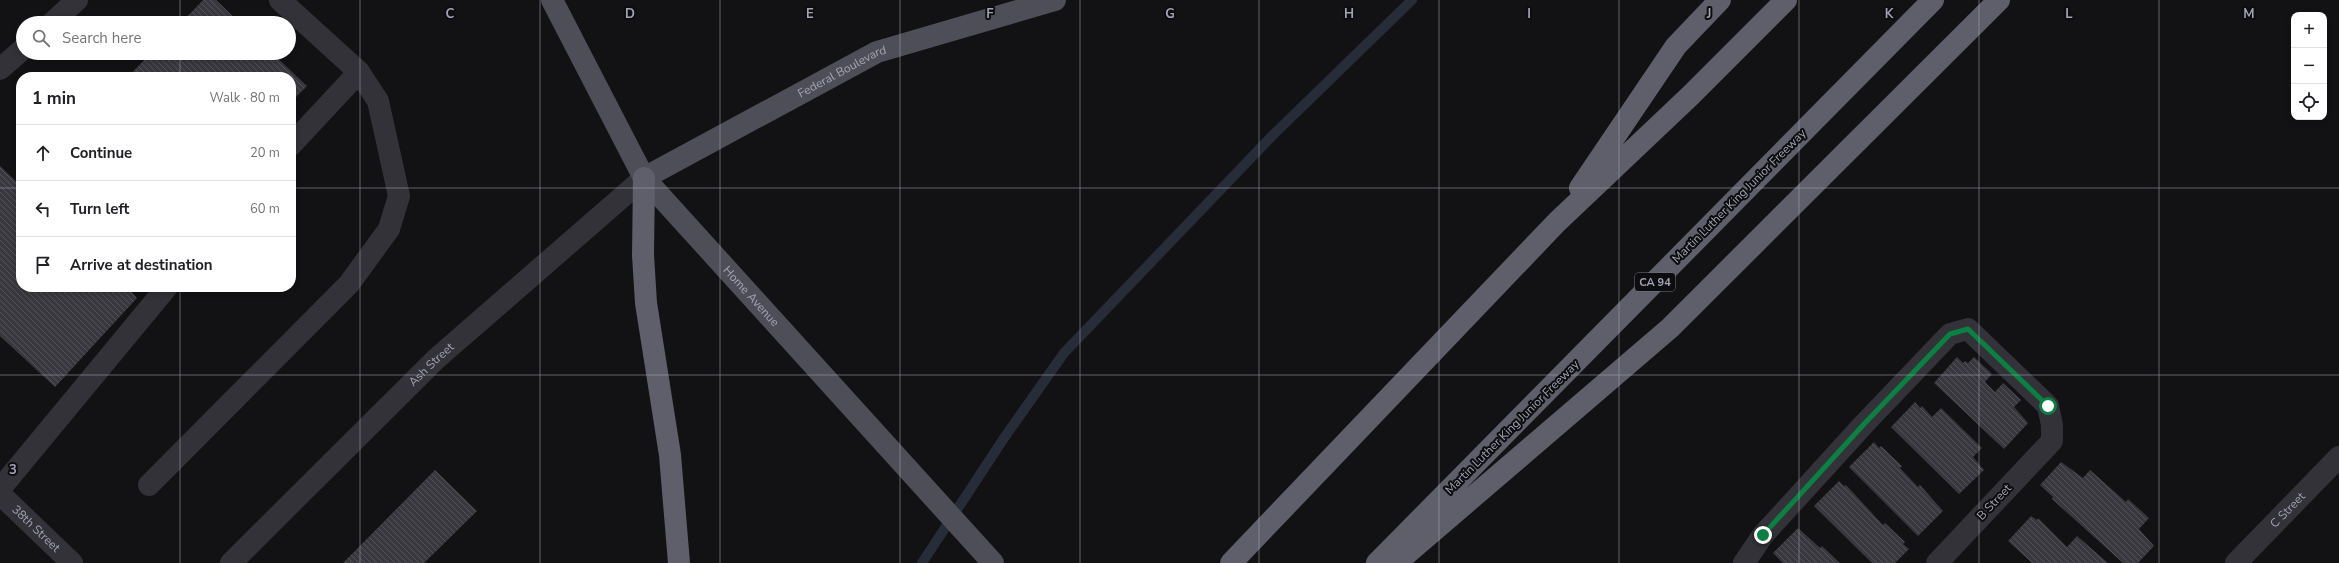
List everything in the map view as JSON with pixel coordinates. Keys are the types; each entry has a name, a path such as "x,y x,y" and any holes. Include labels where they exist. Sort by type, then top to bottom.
{"highway":[{"path":"1556,222 1676,46 1720,0"},
{"path":"1231,563 1556,222 1691,95 1786,0"},
{"name":"Martin Luther King Junior Freeway","path":"1376,563 1933,0"},
{"path":"1396,563 1670,328 1999,0"},
{"path":"644,178 643,255 646,302 670,455 679,563"}],"main road":[{"name":"Home Avenue","path":"552,0 644,178 993,563"},
{"name":"Federal Boulevard","path":"644,178 877,52 1055,0"}],"street":[{"path":"60,16 78,0"},
{"path":"149,484 349,284 389,229 399,196 378,101 359,72 280,0"},
{"path":"0,69 16,55"},
{"path":"296,140 359,72"},
{"name":"Ash Street","path":"231,563 436,359 644,178"},
{"path":"0,489 163,292"},
{"name":"B Street","path":"1744,563 1763,535 1865,423 1950,334 1968,329 2048,406 2052,425 2052,442 1937,563"},
{"name":"C Street","path":"2236,563 2339,457"},
{"name":"38th Street","path":"0,494 72,563"}],"building":[{"path":"203,0 216,0 233,16 188,16"},
{"path":"144,60 279,60 292,72 133,72"},
{"path":"296,76 307,86 296,97"},
{"path":"0,166 16,181 16,292 132,292 137,298 55,387 0,336"},
{"path":"1957,357 1963,363 1965,361 1968,363 1974,357 1992,374 1985,382 1995,392 2003,383 2021,400 2014,407 2028,423 2004,449 1934,383"},
{"path":"1915,402 1920,408 1922,406 1932,417 1941,408 1982,448 1973,457 1984,470 1959,494 1891,427"},
{"path":"1874,442 1879,448 1881,446 1902,466 1900,468 1918,487 1920,485 1943,511 1918,536 1849,467"},
{"path":"2061,462 2083,478 2090,470 2126,502 2128,499 2149,518 2139,529 2154,546 2138,563 2123,563 2052,499 2053,497 2040,485"},
{"path":"435,470 477,511 424,563 343,563"},
{"path":"1839,481 1844,486 1846,485 1883,525 1885,523 1905,542 1903,544 1909,549 1895,563 1872,563 1814,506"},
{"path":"2031,516 2037,520 2038,518 2067,547 2077,536 2108,563 2032,563 2008,541"},
{"path":"1798,528 1820,548 1822,546 1840,563 1783,563 1773,553"}],"waterway":[{"path":"922,563 1004,438 1064,353 1272,136 1412,0"}],"route":[{"path":"1763,535 1865,423 1950,334 1968,329 2048,406"}]}
